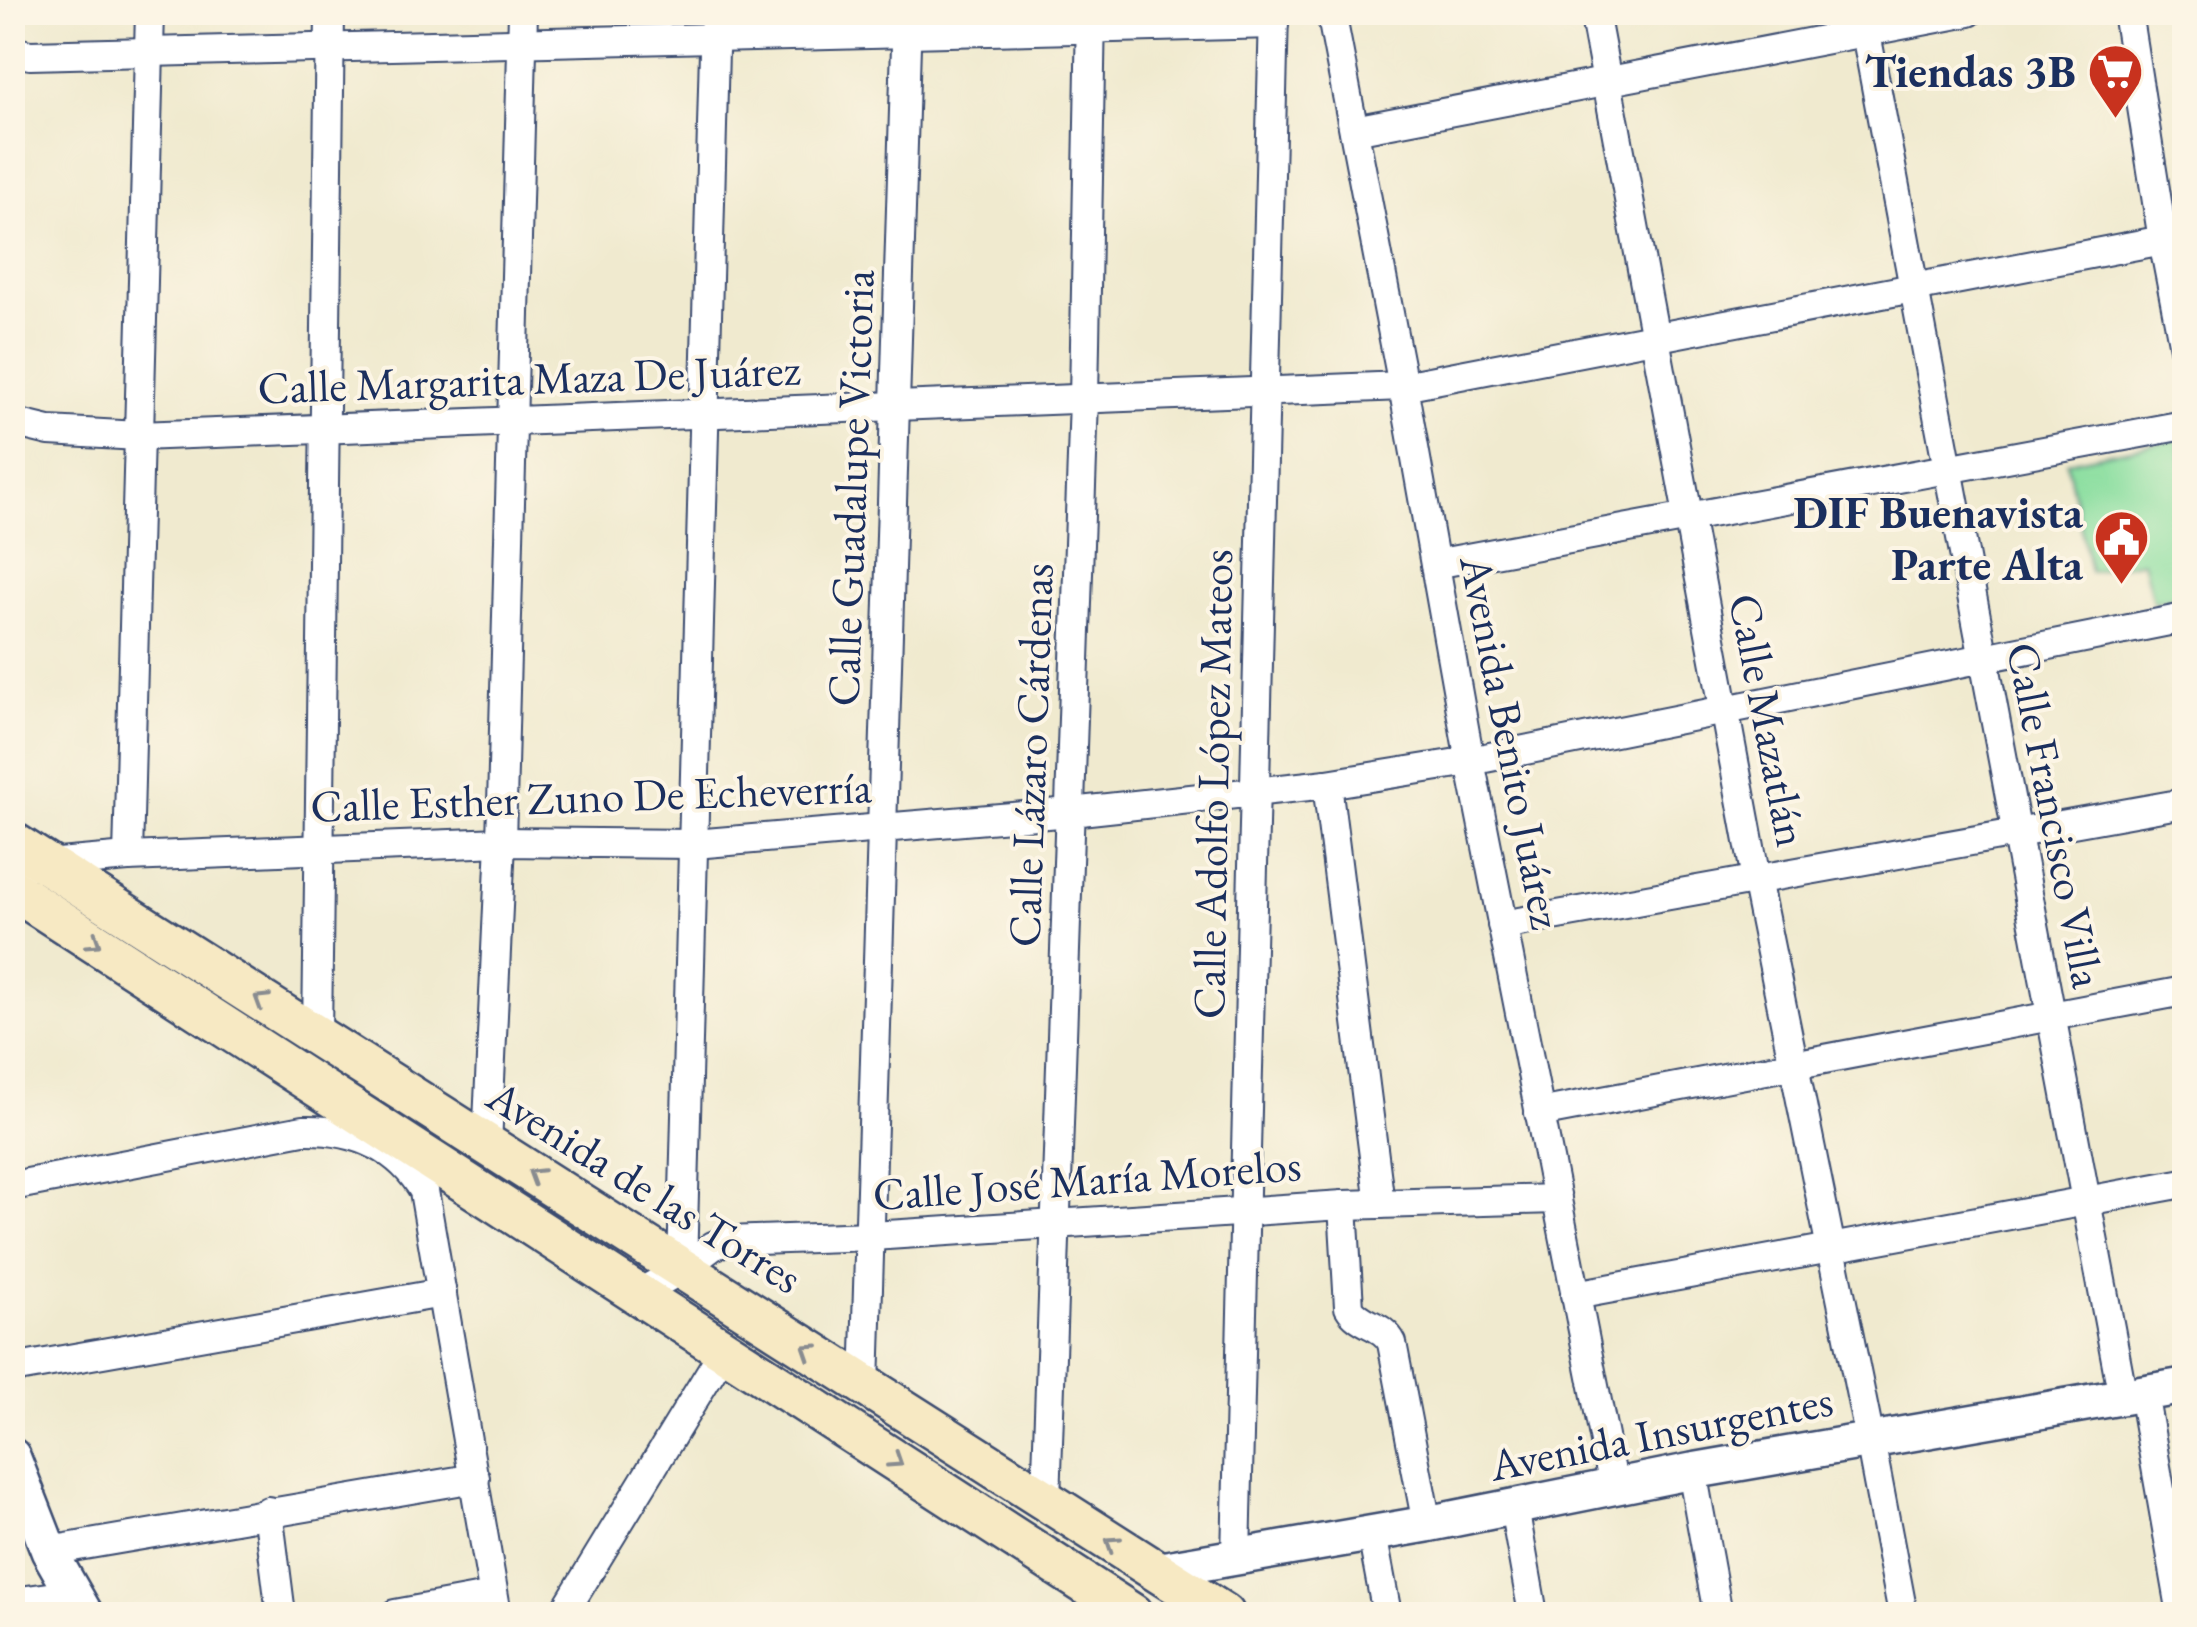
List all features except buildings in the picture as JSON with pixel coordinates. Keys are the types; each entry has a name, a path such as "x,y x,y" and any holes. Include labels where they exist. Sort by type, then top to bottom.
{"main road":[{"name":"Avenida de las Torres","path":"23,857 317,1036 1224,1614"},
{"name":"Avenida de las Torres","path":"12,889 1132,1614"}],"street":[{"path":"128,857 150,12"},
{"path":"317,1036 330,12"},
{"path":"487,1145 501,842 522,12"},
{"name":"Avenida Benito Juárez","path":"1331,12 1470,760 1614,1487"},
{"name":"Calle Mazatlán","path":"1594,12 1756,879 1902,1614"},
{"path":"1354,130 1607,82 1864,22 1969,12"},
{"path":"2127,12 2174,238 2184,348"},
{"path":"13,51 30,55 522,42 715,26 1274,18"},
{"name":"Calle Adolfo López Mateos","path":"1236,1557 1274,18"},
{"name":"Calle Lázaro Cárdenas","path":"1046,1501 1084,399 1091,20"},
{"name":"Calle Francisco Villa","path":"1864,22 2086,1202 2133,1395 2179,1613"},
{"name":"Calle Guadalupe Victoria","path":"865,1386 906,24"},
{"path":"682,1269 715,26"},
{"name":"Calle Margarita Maza De Juárez","path":"12,422 48,431 138,436 1403,386 2174,238"},
{"path":"1436,564 2184,426"},
{"name":"Calle Esther Zuno De Echeverría","path":"23,857 128,857 501,842 694,844 1070,812 1327,784 1724,711 2184,618"},
{"path":"1327,784 1380,1204"},
{"path":"1502,925 2184,803"},
{"path":"1539,1112 2184,992"},
{"path":"12,1186 302,1130 333,1130 366,1139 412,1171 424,1191 495,1605 395,1614"},
{"path":"1575,1295 2184,1183"},
{"name":"Calle José María Morelos","path":"638,1294 726,1242 1344,1205 1557,1198"},
{"path":"1344,1205 1349,1307 1354,1316 1388,1335 1392,1344 1428,1524"},
{"path":"12,1369 442,1293"},
{"path":"563,1614 724,1350"},
{"name":"Avenida Insurgentes","path":"1155,1570 2184,1386"},
{"path":"12,1456 48,1551 78,1604"},
{"path":"1692,1471 1718,1614"},
{"path":"48,1551 475,1478"},
{"path":"1514,1508 1533,1614"},
{"path":"268,1512 282,1614"},
{"path":"1372,1534 1387,1614"},
{"path":"12,1602 78,1604"}],"green space":[{"path":"2178,439 2184,471 2184,595 2153,602 2143,561 2090,572 2067,462"}],"place":[{"name":"Tiendas 3B","path":"2115,120"},
{"name":"DIF Buenavista Parte Alta","path":"2122,587"}]}
